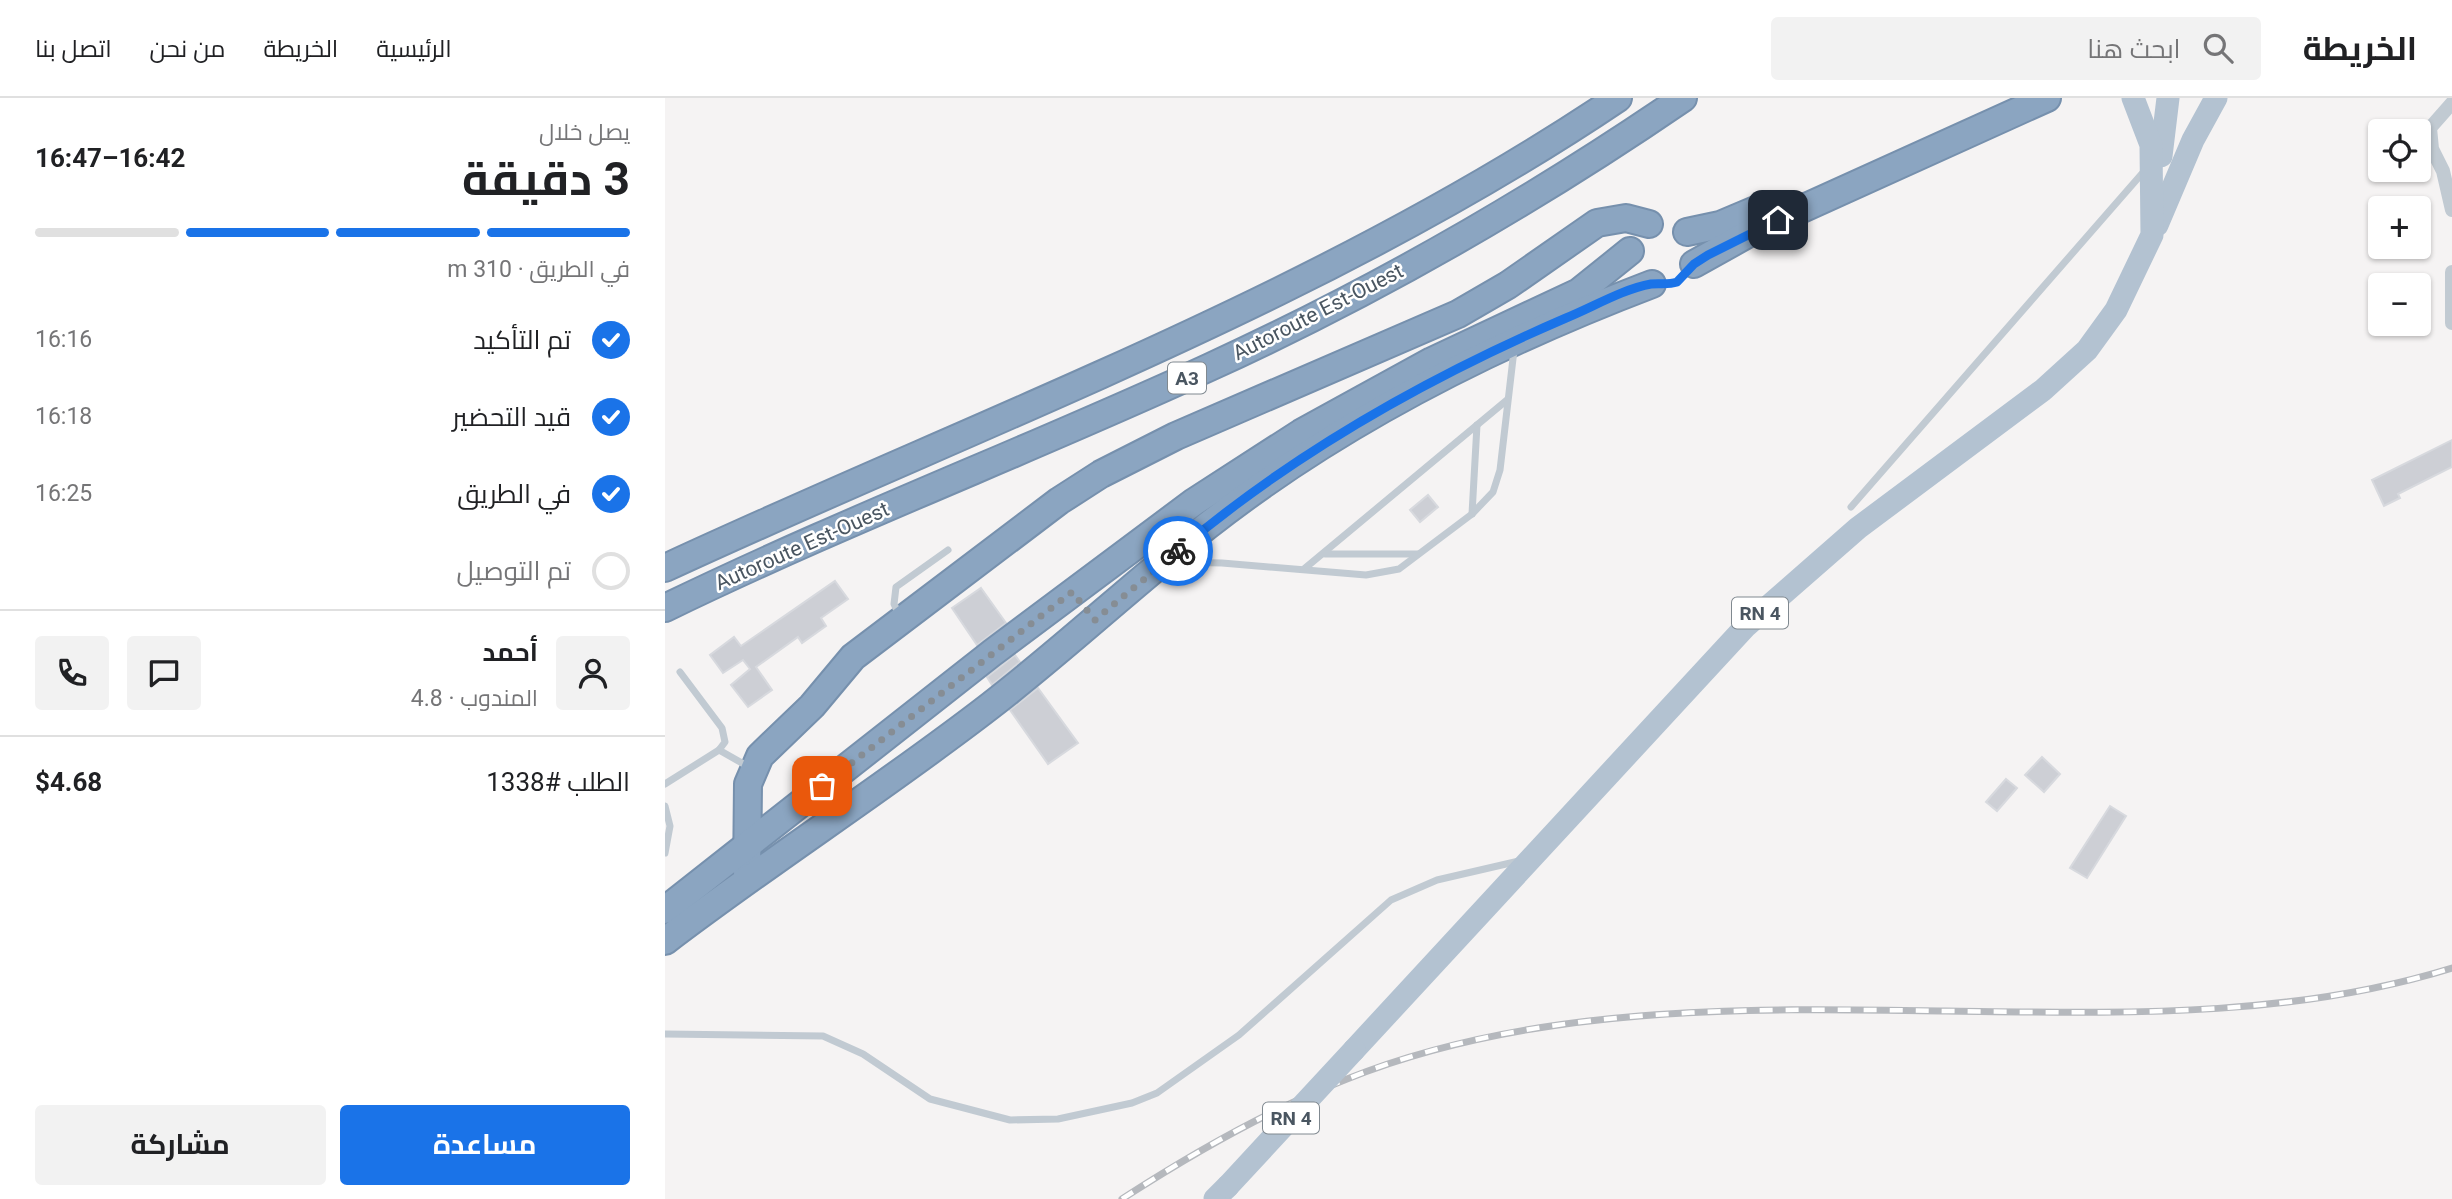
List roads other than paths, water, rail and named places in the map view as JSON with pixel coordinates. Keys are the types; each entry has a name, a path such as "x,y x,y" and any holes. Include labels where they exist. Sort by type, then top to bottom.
{"highway":[{"name":"Autoroute Est-Ouest","path":"665,568 829,492 1196,332 1318,274 1501,170 1618,98"},
{"name":"Autoroute Est-Ouest","path":"665,608 791,547 1078,427 1311,318 1458,238 1683,98"},
{"path":"1688,232 1736,219 2002,98"},
{"path":"665,941 747,878 923,758 1095,620 1207,525 1321,449 1440,379 1517,339 1652,284 1677,282 1694,264 1753,231 2046,98"},
{"path":"747,878 747,798 753,769 760,756 803,715 853,657 901,618 1059,501 1123,463 1200,426 1458,314 1508,285 1597,223 1626,218 1649,224 1665,221 1688,232 1695,247 1694,264"},
{"path":"665,910 747,843 1072,592 1194,502 1270,452 1432,361 1579,292 1630,251 1636,235 1649,224"},
{"path":"1630,251 1634,267 1652,284"},
{"path":"1072,592 1095,620"}],"main road":[{"name":"RN 4","path":"2133,98 2148,132 2154,190"},
{"name":"RN 4","path":"1222,1193 1746,625 1858,528 2070,367 2116,310 2152,236 2154,190 2168,98"},
{"path":"2152,236 2193,140 2216,98"}],"street":[{"path":"2452,103 2430,128 2432,149 2444,171 2452,210"},
{"path":"2452,272 2452,323"}],"lane":[{"path":"1851,507 2151,163"},
{"path":"1164,563 1208,562 1382,575 1399,569 1489,498 1499,478 1507,399 1517,339"},
{"path":"1303,570 1507,399"},
{"path":"1472,514 1477,425"},
{"path":"901,618 894,604 896,587 949,550"},
{"path":"1324,554 1419,554"},
{"path":"665,784 719,750 725,742 725,732 680,672"},
{"path":"719,750 753,769"},
{"path":"665,806 670,826 665,853"},
{"path":"665,1034 823,1036 863,1054 930,1099 1010,1120 1058,1119 1105,1111 1157,1093 1221,1049 1391,900 1437,880 1533,858"}],"railway":[{"path":"1122,1199 1231,1133 1318,1091 1418,1054 1491,1036 1566,1024 1719,1011 2138,1012 2264,1005 2390,985 2452,968"}]}
